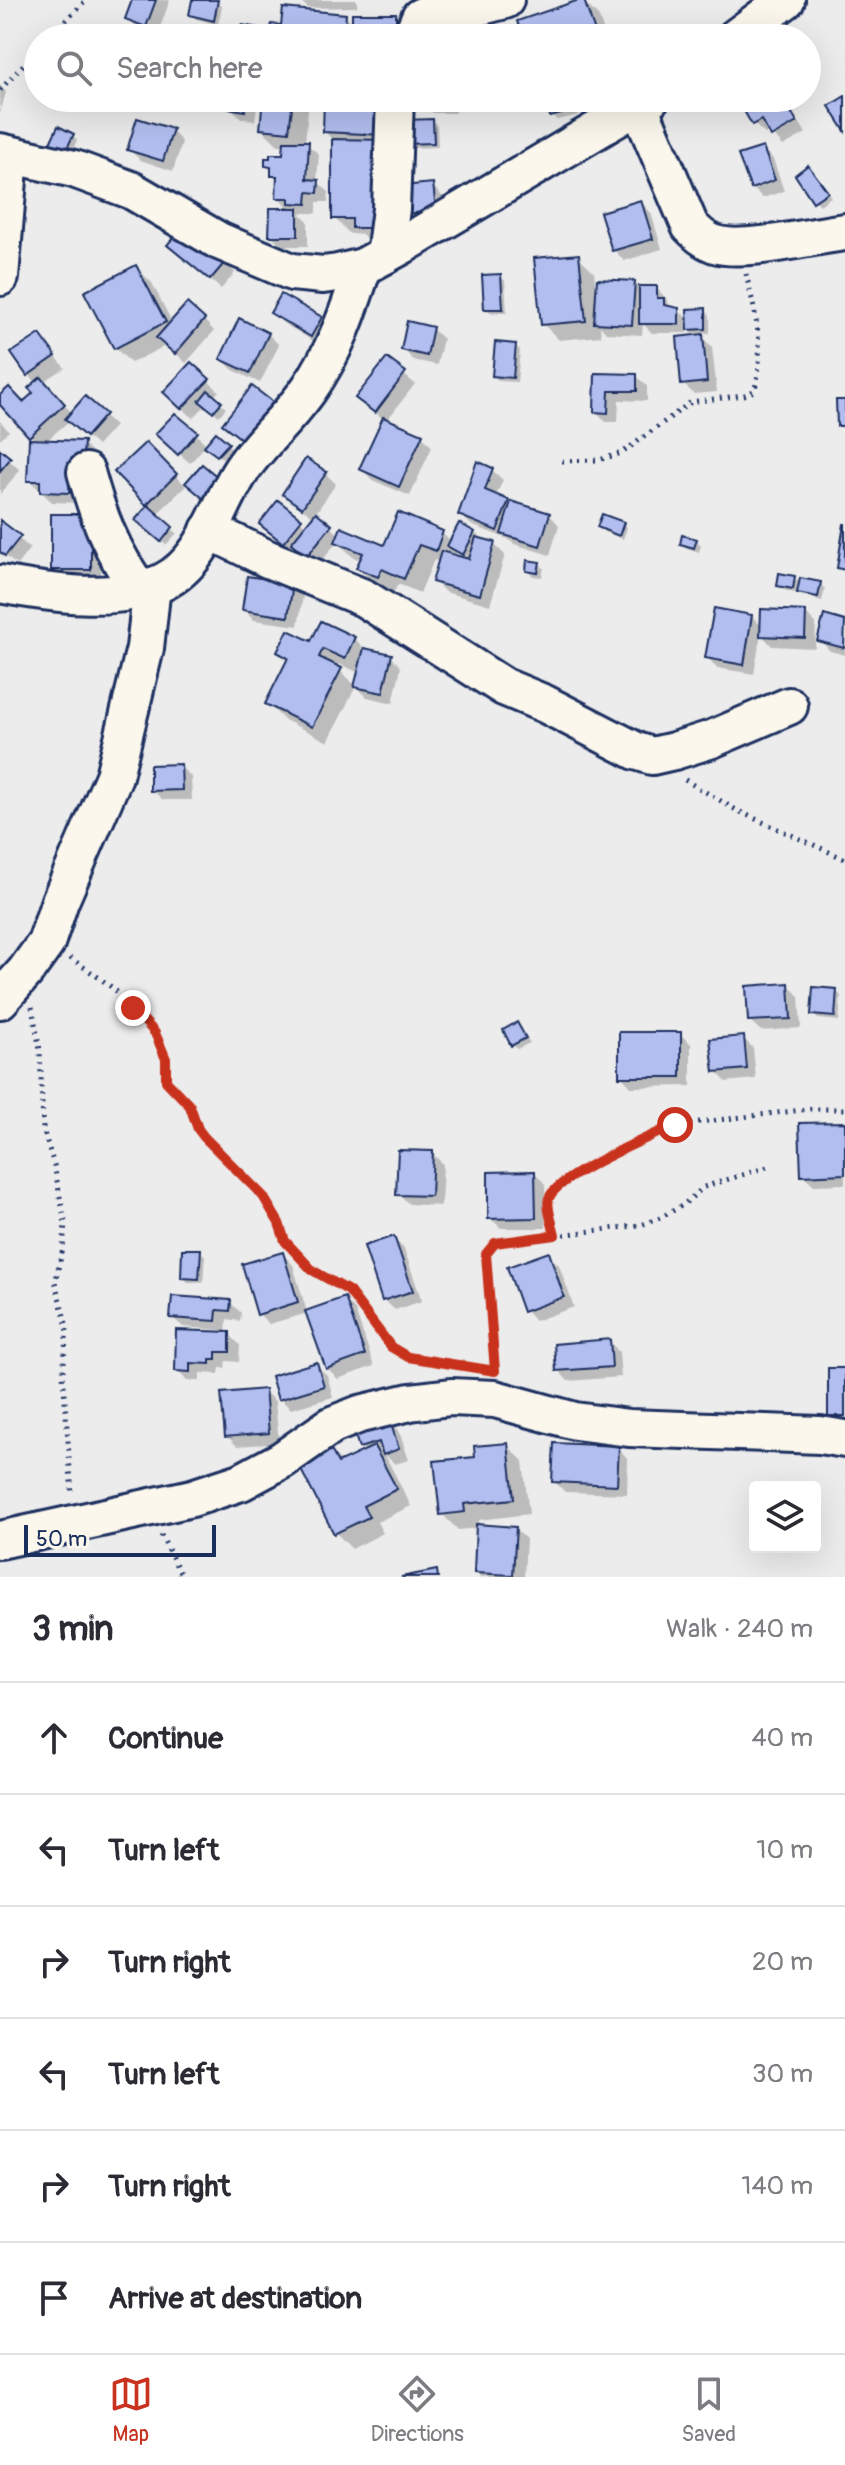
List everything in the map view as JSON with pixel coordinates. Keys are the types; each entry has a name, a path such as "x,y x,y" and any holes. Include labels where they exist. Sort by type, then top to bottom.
{"street":[{"path":"417,24 420,17 436,10 470,9 505,0"},
{"path":"754,24 786,0"},
{"path":"0,584 42,592 87,594 146,588 187,565 241,471 308,391 326,363 374,261 391,209 394,112"},
{"path":"0,277 5,154 74,169 131,190 219,241 292,272 323,275 374,261 628,112"},
{"path":"649,112 690,226 704,240 719,245 739,245 845,232"},
{"path":"0,1000 46,943 60,901 114,776 145,648 146,588 114,551 100,521 86,472"},
{"path":"209,530 268,559 364,598 504,687 652,756 712,739 789,706"},
{"path":"0,1540 192,1498 241,1482 282,1460 332,1425 360,1414 410,1402 451,1397 491,1379 575,1421 629,1428 820,1435 845,1439"}],"path":[{"path":"63,24 86,0"},
{"path":"0,90 24,64"},
{"path":"562,461 599,460 622,453 691,402 754,391 758,328 739,245"},
{"path":"652,756 669,770 738,811 845,859"},
{"path":"46,943 105,981 155,1033 166,1059 166,1081 190,1106 198,1129 263,1196 279,1223 285,1241 312,1270 349,1291 391,1347 408,1357 469,1366"},
{"path":"25,972 40,1050 43,1129 54,1165 65,1223 55,1282 67,1327 63,1374 74,1524"},
{"path":"555,1235 548,1201 551,1194 583,1170 675,1125 810,1109 845,1109"},
{"path":"491,1379 486,1254 495,1243 641,1225 683,1205 704,1187 767,1167"},
{"path":"148,1507 182,1577"}],"building":[{"path":"132,0 156,0 147,24 125,19"},
{"path":"192,0 218,0 214,21 189,15"},
{"path":"584,0 592,24 518,24 517,21"},
{"path":"283,8 346,14 345,24 281,24"},
{"path":"352,13 396,13 396,24 352,24"},
{"path":"845,96 845,131 829,106"},
{"path":"262,112 291,112 289,132 260,129"},
{"path":"324,112 385,112 384,135 323,132"},
{"path":"549,112 569,112 550,117"},
{"path":"745,112 791,112 797,122 771,137 761,120 752,125"},
{"path":"137,118 173,129 163,161 127,150"},
{"path":"433,119 434,143 404,144 404,120"},
{"path":"58,126 74,134 66,150 50,143"},
{"path":"332,139 389,140 375,228 352,228 352,219 332,219"},
{"path":"284,141 309,141 307,179 319,180 318,193 308,192 307,204 289,203 289,198 276,198 277,176 271,176 271,167 265,166 265,158 270,158 270,154 283,154"},
{"path":"763,147 775,180 751,189 738,155"},
{"path":"808,165 828,192 813,202 795,175"},
{"path":"433,183 436,211 404,214 402,186"},
{"path":"641,200 653,239 612,251 600,212"},
{"path":"270,208 298,208 298,236 269,236"},
{"path":"184,225 226,261 210,280 167,245"},
{"path":"579,254 586,321 541,325 534,258"},
{"path":"136,265 166,322 114,349 84,292"},
{"path":"501,274 503,309 484,309 482,275"},
{"path":"597,279 635,281 632,325 594,323"},
{"path":"639,286 657,286 657,298 664,298 664,305 679,308 679,324 639,324"},
{"path":"281,294 322,317 311,337 270,313"},
{"path":"187,303 205,319 175,354 156,338"},
{"path":"706,308 706,329 688,330 687,309"},
{"path":"239,318 269,333 250,373 220,359"},
{"path":"407,321 433,327 427,356 401,350"},
{"path":"40,334 56,356 27,376 11,353"},
{"path":"703,334 707,382 681,385 677,337"},
{"path":"495,342 516,344 513,378 492,376"},
{"path":"387,358 406,372 375,413 355,398"},
{"path":"191,362 210,379 181,409 163,392"},
{"path":"595,373 637,374 637,391 609,391 608,413 594,412"},
{"path":"41,377 65,404 29,437 0,405 0,395 9,387 23,402 33,393 28,388"},
{"path":"252,386 274,403 244,441 222,424"},
{"path":"208,390 222,402 213,412 199,401"},
{"path":"85,396 106,414 86,437 65,419"},
{"path":"836,400 845,400 845,426 837,426"},
{"path":"175,413 198,432 178,455 155,434"},
{"path":"383,417 423,434 399,487 359,469"},
{"path":"216,432 229,443 217,456 204,446"},
{"path":"29,439 84,441 82,473 70,473 69,493 40,492 40,481 27,481"},
{"path":"146,442 177,474 146,505 114,472"},
{"path":"0,449 11,458 0,471"},
{"path":"306,458 327,472 302,508 282,494"},
{"path":"477,461 493,468 485,490 509,500 497,531 458,515"},
{"path":"202,464 220,479 204,499 185,483"},
{"path":"278,500 302,519 283,543 259,524"},
{"path":"511,501 550,513 540,546 501,534"},
{"path":"148,505 173,527 161,542 135,520"},
{"path":"316,512 332,525 307,556 291,543"},
{"path":"398,512 443,531 436,551 419,545 404,579 382,569 378,577 356,568 363,553 335,542 341,527 384,545"},
{"path":"51,514 91,514 91,570 51,570"},
{"path":"602,514 624,522 619,536 597,527"},
{"path":"0,520 21,536 5,556 0,552"},
{"path":"459,523 475,532 463,555 447,546"},
{"path":"845,524 845,570 837,568"},
{"path":"682,535 697,539 694,548 680,544"},
{"path":"476,537 495,542 480,595 432,582 441,551 469,559"},
{"path":"527,560 540,562 538,573 526,571"},
{"path":"779,573 795,576 793,589 777,586"},
{"path":"247,576 293,583 288,617 242,610"},
{"path":"800,578 821,582 818,597 797,593"},
{"path":"714,608 752,615 744,665 705,658"},
{"path":"761,609 806,611 805,638 760,636"},
{"path":"824,615 845,621 844,648 817,641"},
{"path":"321,621 355,637 345,659 323,649 319,657 342,668 312,727 265,704 288,658 277,652 288,630 311,641"},
{"path":"364,648 392,654 383,693 354,687"},
{"path":"181,764 182,790 150,791 150,765"},
{"path":"789,983 791,1019 748,1021 746,986"},
{"path":"813,987 837,989 835,1017 811,1015"},
{"path":"517,1022 526,1038 511,1046 503,1030"},
{"path":"619,1032 681,1032 681,1077 619,1077"},
{"path":"744,1036 747,1069 714,1072 710,1039"},
{"path":"845,1122 845,1174 801,1176 799,1123"},
{"path":"398,1150 433,1151 431,1196 396,1195"},
{"path":"535,1171 536,1218 488,1219 488,1172"},
{"path":"394,1236 413,1291 382,1301 364,1246"},
{"path":"182,1249 201,1249 199,1279 181,1278"},
{"path":"283,1252 298,1302 257,1315 242,1264"},
{"path":"549,1252 564,1297 523,1312 507,1267"},
{"path":"172,1296 231,1300 230,1311 217,1310 216,1321 170,1318"},
{"path":"345,1297 365,1355 326,1369 305,1311"},
{"path":"176,1330 230,1332 230,1352 216,1352 216,1359 210,1359 210,1364 190,1363 190,1372 175,1371"},
{"path":"610,1339 612,1367 556,1371 554,1344"},
{"path":"317,1362 324,1386 278,1400 271,1376"},
{"path":"828,1368 845,1368 845,1416 828,1416"},
{"path":"265,1389 269,1433 225,1437 221,1393"},
{"path":"389,1418 399,1449 383,1455 379,1442 359,1448 353,1429"},
{"path":"508,1443 514,1499 464,1504 465,1512 440,1515 434,1461 475,1457 474,1446"},
{"path":"554,1443 619,1446 617,1485 552,1482"},
{"path":"374,1446 397,1489 363,1506 369,1517 334,1534 298,1464 330,1448 338,1463"},
{"path":"476,1524 516,1527 513,1575 474,1573"},
{"path":"437,1570 438,1577 401,1577"}],"route":[{"path":"133,1008 155,1033 166,1059 166,1081 190,1106 198,1129 263,1196 279,1223 285,1241 312,1270 349,1291 391,1347 408,1357 495,1371 486,1254 489,1248 495,1243 555,1235 548,1201 551,1194 583,1170 675,1125"}]}
